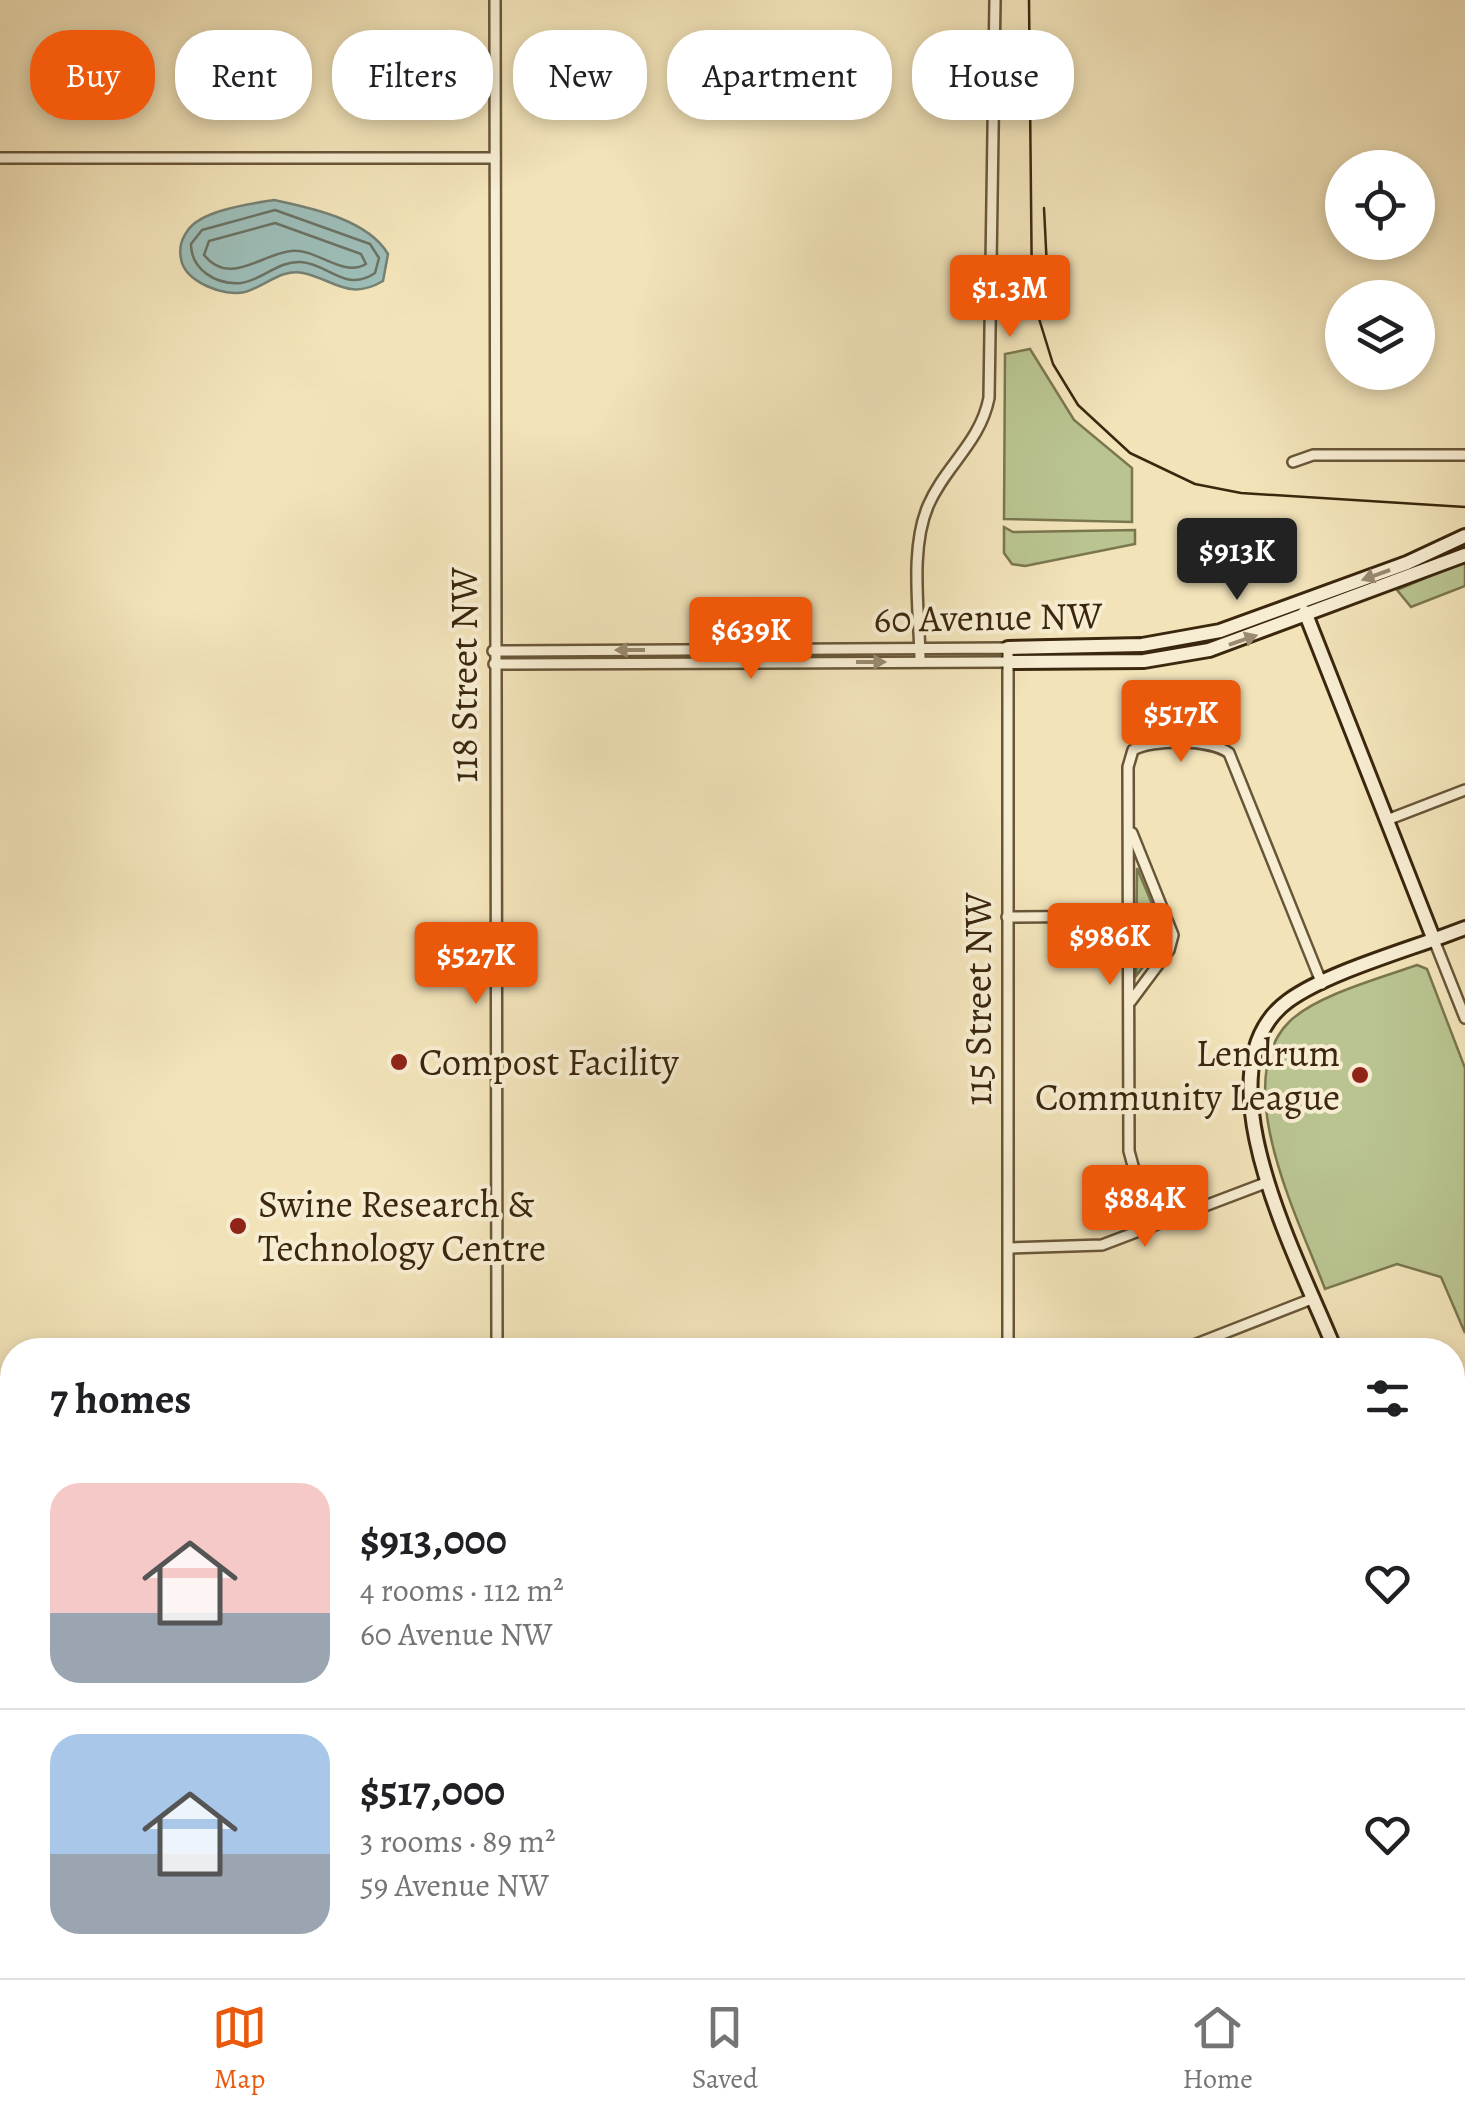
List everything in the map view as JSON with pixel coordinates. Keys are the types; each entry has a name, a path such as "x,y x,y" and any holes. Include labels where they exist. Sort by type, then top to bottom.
{"street":[{"name":"118 Street NW","path":"495,0 497,1338"},
{"path":"920,662 920,543 925,514 938,487 975,439 989,398 994,0"},
{"path":"0,158 496,158"},
{"path":"1293,462 1313,455 1465,455"},
{"name":"60 Avenue NW","path":"494,664 920,662 1168,642 1220,631 1465,536"},
{"name":"60 Avenue NW","path":"493,651 920,648 1008,655 1166,658 1227,645 1465,555"},
{"path":"1300,602 1465,1018"},
{"name":"115 Street NW","path":"1008,655 1008,1338"},
{"path":"1150,1228 1129,1151 1128,767 1134,750 1150,745 1223,748 1240,776 1322,984"},
{"path":"1386,820 1465,790"},
{"path":"1128,826 1173,935 1168,950 1130,1003"},
{"path":"1007,916 1129,916"},
{"path":"1330,1338 1268,1182 1250,1108 1254,1047 1278,1010 1322,984 1465,928"},
{"path":"1009,1248 1094,1247 1268,1182"},
{"path":"1212,1338 1314,1298"}],"green space":[{"path":"1030,349 1074,420 1132,468 1132,522 1004,519 1005,354"},
{"path":"1004,527 1013,532 1135,530 1135,544 1025,566 1012,564 1004,553"},
{"path":"1465,561 1465,586 1411,607 1397,590"},
{"path":"1137,868 1166,937 1136,976"},
{"path":"1417,965 1427,969 1465,1068 1465,1333 1441,1277 1397,1264 1325,1289 1286,1191 1267,1115 1265,1079 1272,1047 1290,1021 1333,995"}],"water":[{"path":"274,200 338,217 367,232 388,254 383,281 351,289 295,272 236,293 217,290 190,275 181,259 180,247 195,223 227,209"}],"tram line":[{"path":"1029,0 1032,296 1053,364 1078,405 1130,453 1195,484 1241,493 1465,507"},
{"path":"1044,208 1049,308"}],"place":[{"name":"Compost Facility","path":"399,1062"},
{"name":"Lendrum Community League","path":"1360,1075"},
{"name":"Swine Research & Technology Centre","path":"238,1226"}]}
